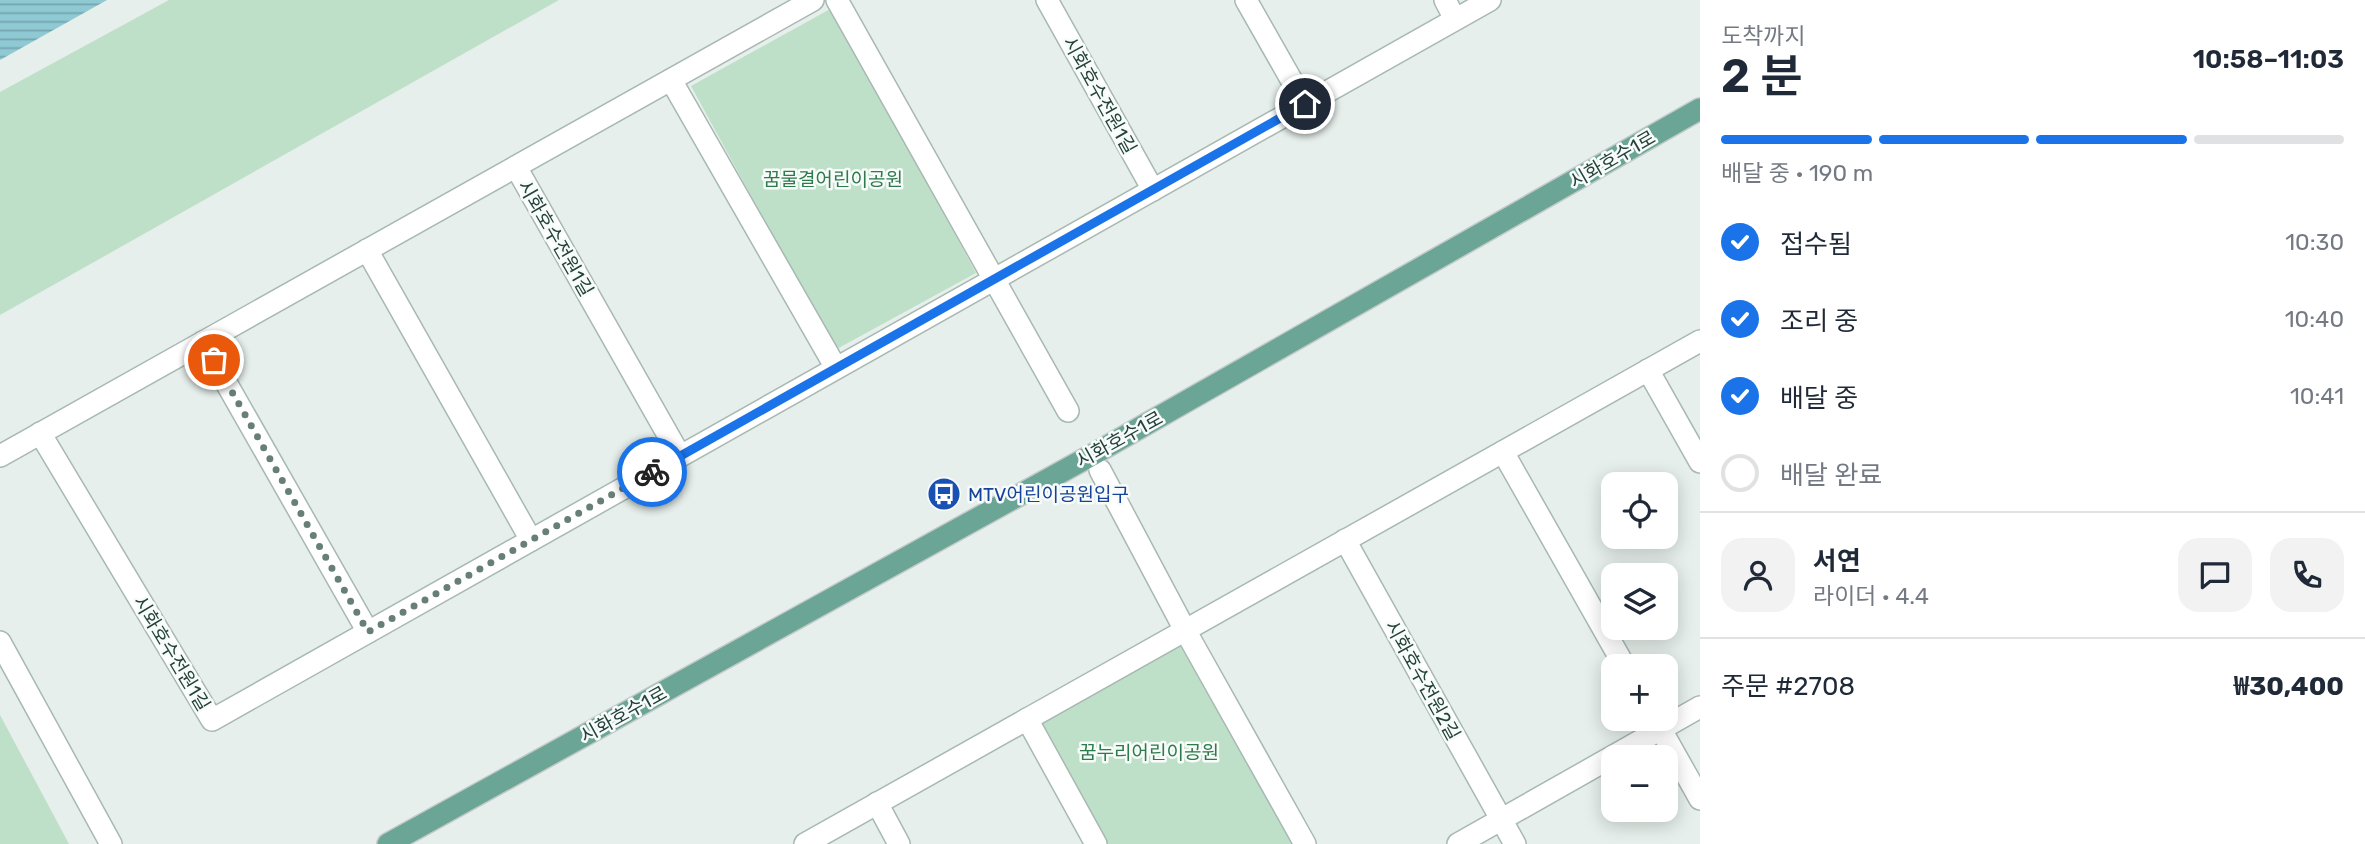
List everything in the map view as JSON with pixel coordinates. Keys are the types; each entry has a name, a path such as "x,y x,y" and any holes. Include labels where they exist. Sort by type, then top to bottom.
{"main road":[{"name":"시화호수1로","path":"388,844 1104,448 1700,109"}],"street":[{"name":"시화호수전원1길","path":"0,456 813,0"},
{"path":"837,0 1068,411"},
{"name":"시화호수전원1길","path":"1047,0 1153,190"},
{"path":"1246,0 1305,104"},
{"path":"1445,0 1455,19"},
{"name":"시화호수전원1길","path":"40,433 212,720 1490,0"},
{"path":"671,80 836,368"},
{"name":"시화호수전원1길","path":"516,167 680,456"},
{"path":"367,250 531,540"},
{"path":"805,844 1700,341"},
{"path":"203,342 368,632"},
{"path":"1648,370 1700,462"},
{"path":"1503,452 1618,654"},
{"path":"1100,470 1185,630 1305,844"},
{"name":"시화호수전원2길","path":"1345,540 1515,844"},
{"path":"0,642 111,844"},
{"path":"1678,716 1700,707"},
{"path":"1027,719 1096,844"},
{"path":"1458,844 1647,731"},
{"path":"1662,731 1700,799"},
{"path":"877,803 899,844"}],"green space":[{"path":"169,0 559,0 0,315 0,92"},
{"name":"꿈물결어린이공원","path":"832,8 976,273 835,350 691,86"},
{"name":"꿈누리어린이공원","path":"1181,638 1298,844 1106,844 1036,721"},
{"path":"0,715 69,844 0,844"}],"water":[{"path":"0,0 107,0 0,60"}],"way so far":[{"path":"214,360 368,632 652,472"}],"place":[{"name":"MTV어린이공원입구","path":"944,494"}],"route":[{"path":"652,472 1305,104"}]}
